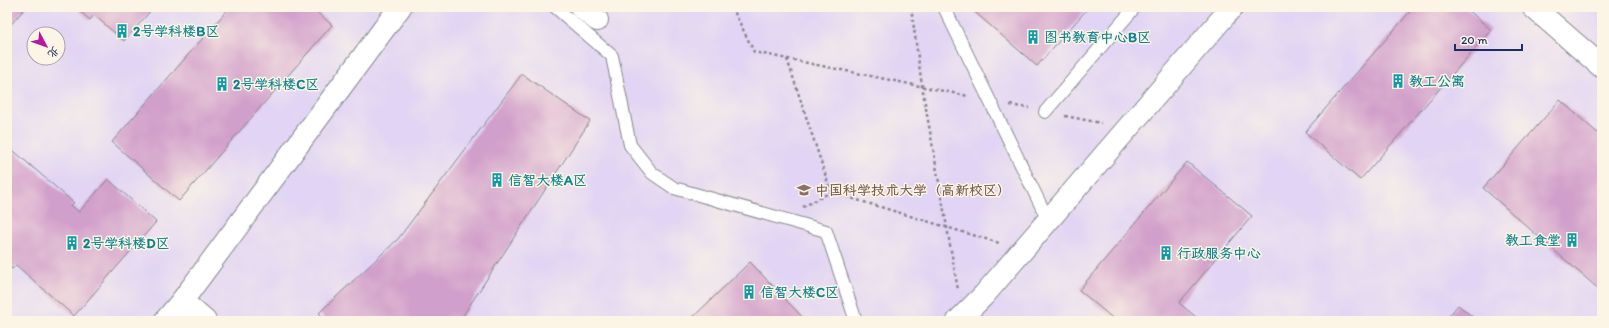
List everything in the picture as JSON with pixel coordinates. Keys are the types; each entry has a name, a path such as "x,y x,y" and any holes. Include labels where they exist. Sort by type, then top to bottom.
{"street":[{"path":"166,321 400,7"},
{"path":"960,319 984,295 1232,7"},
{"path":"1533,7 1602,67"},
{"path":"182,301 205,321"}],"lane":[{"path":"555,7 612,56 630,145 652,173 674,188 826,231 856,321"},
{"path":"944,7 1048,220"},
{"path":"1045,112 1135,7"}],"path":[{"path":"732,7 754,52 1127,129"},
{"path":"911,7 922,86 960,319"},
{"path":"787,59 831,192"},
{"path":"781,218 831,192 1022,250"}],"shaded area":[{"name":"中国科学技术大学（高新校区）","path":"7,7 1602,7 1602,321 7,321"}],"building":[{"path":"7,7 26,7 7,29"},
{"name":"2号学科楼B区","path":"75,7 154,7 124,41 94,15 90,20"},
{"name":"2号学科楼C区","path":"230,7 278,7 283,11 286,7 311,7 332,25 179,201 112,142"},
{"name":"图书教育中心B区","path":"969,7 1089,7 1037,66"},
{"name":"教工公寓","path":"1414,7 1465,7 1491,30 1360,180 1305,132"},
{"name":"信智大楼A区","path":"522,74 590,121 462,317 467,321 327,321 319,313 398,239"},
{"name":"教工食堂","path":"1560,100 1602,137 1602,292 1483,188"},
{"name":"2号学科楼D区","path":"7,145 74,203 71,205 79,212 108,179 156,222 74,316 16,265 12,269 7,265"},
{"name":"行政服务中心","path":"1187,162 1252,216 1179,303 1201,321 1116,321 1079,290"},
{"name":"信智大楼C区","path":"750,262 806,321 689,321"},
{"path":"1458,305 1478,321 1445,321"}],"place":[{"name":"2号学科楼B区","path":"122,31"},
{"name":"图书教育中心B区","path":"1033,37"},
{"name":"教工公寓","path":"1398,81"},
{"name":"2号学科楼C区","path":"222,84"},
{"name":"信智大楼A区","path":"497,180"},
{"name":"中国科学技术大学（高新校区）","path":"804,190"},
{"name":"教工食堂","path":"1572,240"},
{"name":"2号学科楼D区","path":"72,243"},
{"name":"行政服务中心","path":"1166,253"},
{"name":"信智大楼C区","path":"749,292"}]}
